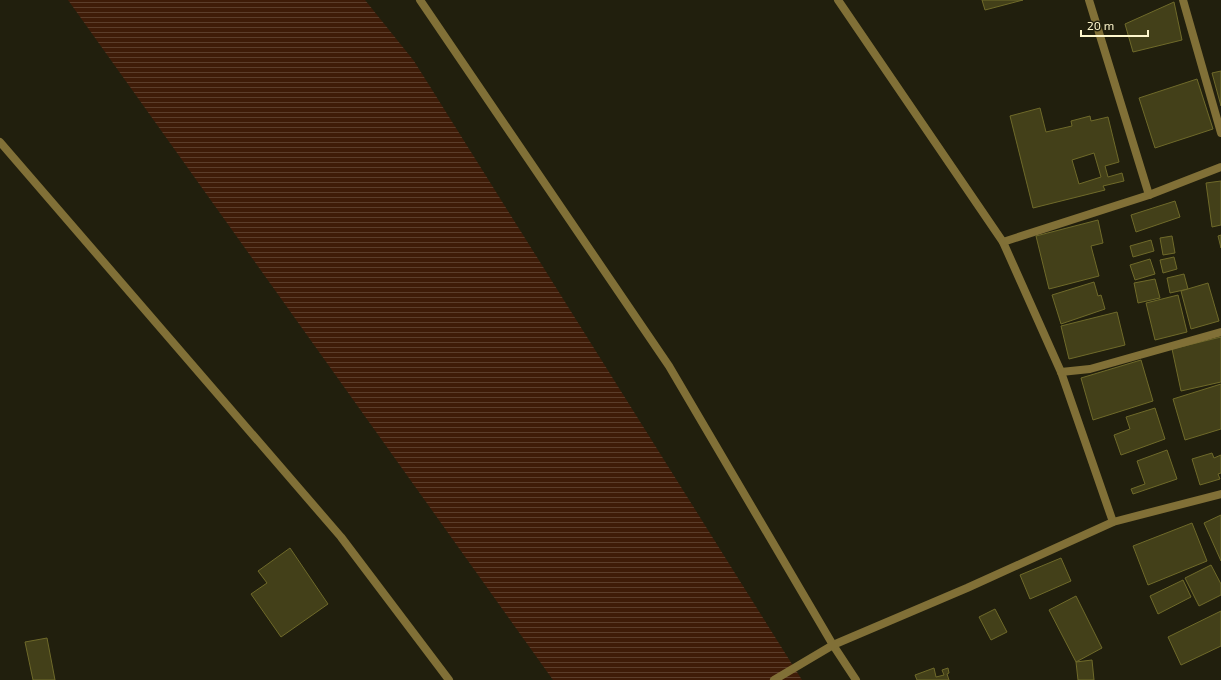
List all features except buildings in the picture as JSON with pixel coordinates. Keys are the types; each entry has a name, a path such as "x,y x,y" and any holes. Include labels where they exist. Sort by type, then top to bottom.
{"street":[{"path":"420,0 669,366 833,645 856,680"},
{"path":"838,0 1003,242 1061,372 1113,522"},
{"path":"1089,0 1149,195"},
{"path":"1183,0 1221,133"},
{"path":"0,142 341,537 449,680"},
{"path":"1003,242 1149,195 1221,167"},
{"path":"1061,372 1090,369 1221,332"},
{"path":"774,680 833,645 967,588 1113,522 1221,494"}],"shaded area":[{"path":"68,0 365,0 414,61 802,680 553,680"}]}
